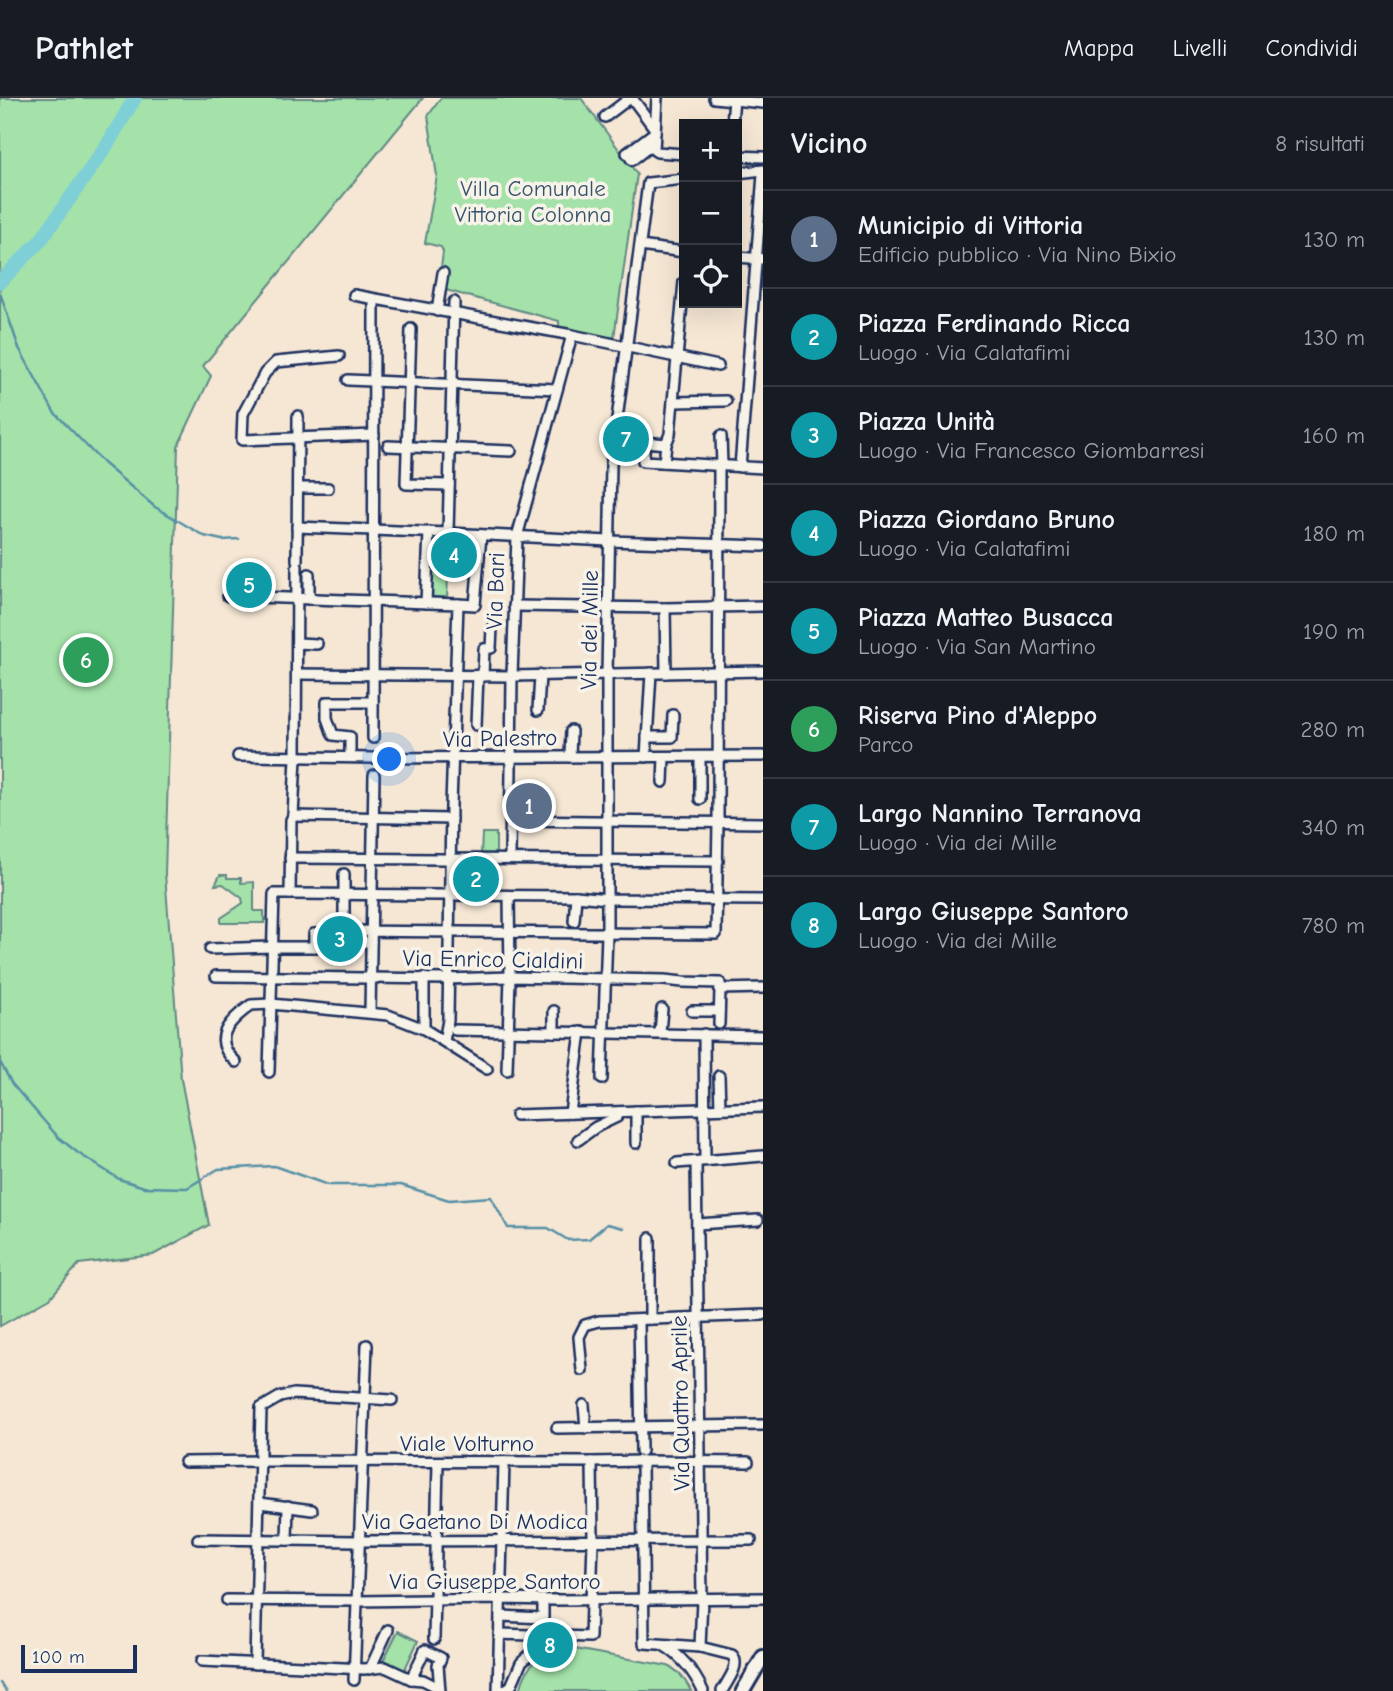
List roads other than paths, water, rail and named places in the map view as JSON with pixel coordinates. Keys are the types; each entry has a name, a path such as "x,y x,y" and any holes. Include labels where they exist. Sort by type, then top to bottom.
{"main road":[{"path":"752,1675 763,1644"},
{"path":"743,1691 763,1657"}],"street":[{"path":"605,117 631,98 655,130"},
{"path":"638,98 656,111"},
{"path":"657,98 654,150 679,154"},
{"path":"714,98 763,103"},
{"path":"733,119 736,100"},
{"path":"654,143 632,160 626,153 655,130"},
{"path":"742,156 763,157"},
{"path":"740,467 760,259 763,172 742,173"},
{"name":"Via dei Mille","path":"602,1079 608,899 607,674 611,459 648,183 679,180"},
{"path":"640,246 679,251"},
{"path":"742,257 760,259"},
{"path":"437,311 443,273"},
{"path":"354,295 572,335 718,366"},
{"path":"373,737 374,299"},
{"path":"448,531 454,302"},
{"path":"664,462 673,402 682,308"},
{"path":"411,330 406,484 449,485"},
{"name":"Via Bari","path":"511,858 512,676 517,537 572,335"},
{"path":"339,356 276,362 265,373 243,414 242,440 374,435"},
{"path":"348,380 557,389"},
{"path":"673,402 726,401"},
{"path":"293,894 291,820 296,758 298,416"},
{"path":"311,947 314,934 338,934 344,930 716,934 721,436"},
{"path":"668,439 645,442 643,461 763,468"},
{"path":"388,446 512,451"},
{"path":"298,488 328,488"},
{"path":"297,527 448,531 517,537 763,546"},
{"path":"425,603 428,532"},
{"path":"228,596 425,603 458,607 475,605 483,535"},
{"path":"309,574 309,599"},
{"path":"253,578 254,597"},
{"path":"514,606 763,606"},
{"path":"444,1041 448,1020 448,857 458,607"},
{"path":"665,608 666,673"},
{"path":"476,725 484,649 491,648 492,628"},
{"path":"297,643 317,644"},
{"path":"297,674 512,676 763,671"},
{"path":"646,757 651,673"},
{"path":"538,710 540,675"},
{"path":"350,757 350,737 333,735 327,718 327,702 373,702"},
{"path":"647,737 672,737 673,715"},
{"path":"570,757 571,731"},
{"name":"Via Palestro","path":"238,757 763,756"},
{"path":"663,782 664,757"},
{"path":"700,799 701,757"},
{"path":"370,1012 374,775"},
{"path":"293,816 451,819"},
{"path":"510,820 716,820 763,823"},
{"path":"293,858 448,857 715,861"},
{"path":"344,874 344,942"},
{"path":"269,1072 274,894 763,900"},
{"path":"574,921 576,896"},
{"path":"507,1070 510,898"},
{"path":"210,949 335,946 344,942 371,942"},
{"name":"Via Enrico Cialdini","path":"216,976 664,980 720,983 720,989 763,988"},
{"path":"424,978 424,1029"},
{"path":"719,1024 720,989"},
{"path":"236,1062 224,1050 227,1027 251,1005 271,1004 388,1015 424,1029 486,1069"},
{"path":"660,1033 662,1009"},
{"path":"554,1011 554,1032"},
{"path":"692,1011 719,1011"},
{"path":"455,1030 763,1036"},
{"path":"570,1114 581,1032"},
{"name":"Via Quattro Aprile","path":"700,1645 702,1599 696,1224 705,1110 704,1034"},
{"path":"719,1076 720,1108"},
{"path":"516,1115 763,1107"},
{"path":"636,1111 636,1143"},
{"path":"578,1140 617,1117 619,1112"},
{"path":"677,1163 763,1156"},
{"path":"696,1224 758,1220"},
{"path":"650,1238 650,1319"},
{"path":"582,1370 579,1337 585,1325 599,1321 763,1315"},
{"path":"639,1321 644,1643 700,1645 730,1654 735,1658 736,1664 722,1691"},
{"path":"363,1669 357,1601 367,1345"},
{"path":"255,1664 261,1408 280,1397 294,1394 392,1400"},
{"path":"584,1405 586,1428"},
{"path":"557,1429 763,1425"},
{"name":"Viale Volturno","path":"185,1462 592,1462 641,1456 700,1462 748,1462"},
{"path":"434,1639 438,1462"},
{"path":"504,1462 500,1691 511,1686 521,1663 540,1645 544,1635"},
{"path":"499,1634 590,1637 592,1462"},
{"path":"260,1503 312,1510"},
{"path":"287,1540 288,1506"},
{"name":"Via Gaetano Di Modica","path":"198,1539 751,1540"},
{"name":"Via Giuseppe Santoro","path":"227,1600 763,1598"},
{"path":"500,1616 543,1618 543,1600"},
{"path":"354,1680 388,1630"},
{"path":"662,1644 680,1656 703,1691"},
{"path":"411,1679 425,1650 441,1658 438,1665 440,1690"},
{"path":"202,1661 363,1669 385,1667 411,1679 423,1680 440,1690"}],"waterway":[{"path":"0,282 41,240 107,145 135,98"},
{"path":"0,293 19,348 54,412 103,463 155,507 204,536 222,540 239,539"},
{"path":"0,1062 12,1084 58,1137 119,1179 144,1187 187,1188 218,1169 274,1166 328,1185 401,1185 449,1200 491,1197 508,1228 548,1228 568,1240 589,1239 607,1224 623,1228"},
{"path":"0,1683 6,1691"}],"place":[{"name":"Largo Nannino Terranova","path":"626,439"},
{"name":"Piazza Giordano Bruno","path":"454,555"},
{"name":"Piazza Matteo Busacca","path":"249,585"},
{"name":"Riserva Pino d'Aleppo","path":"86,660"},
{"name":"Municipio di Vittoria","path":"529,806"},
{"name":"Piazza Ferdinando Ricca","path":"476,879"},
{"name":"Piazza Unità","path":"340,939"},
{"name":"Largo Giuseppe Santoro","path":"550,1645"}],"park label":[{"name":"Villa Comunale Vittoria Colonna","path":"533,201"}]}
